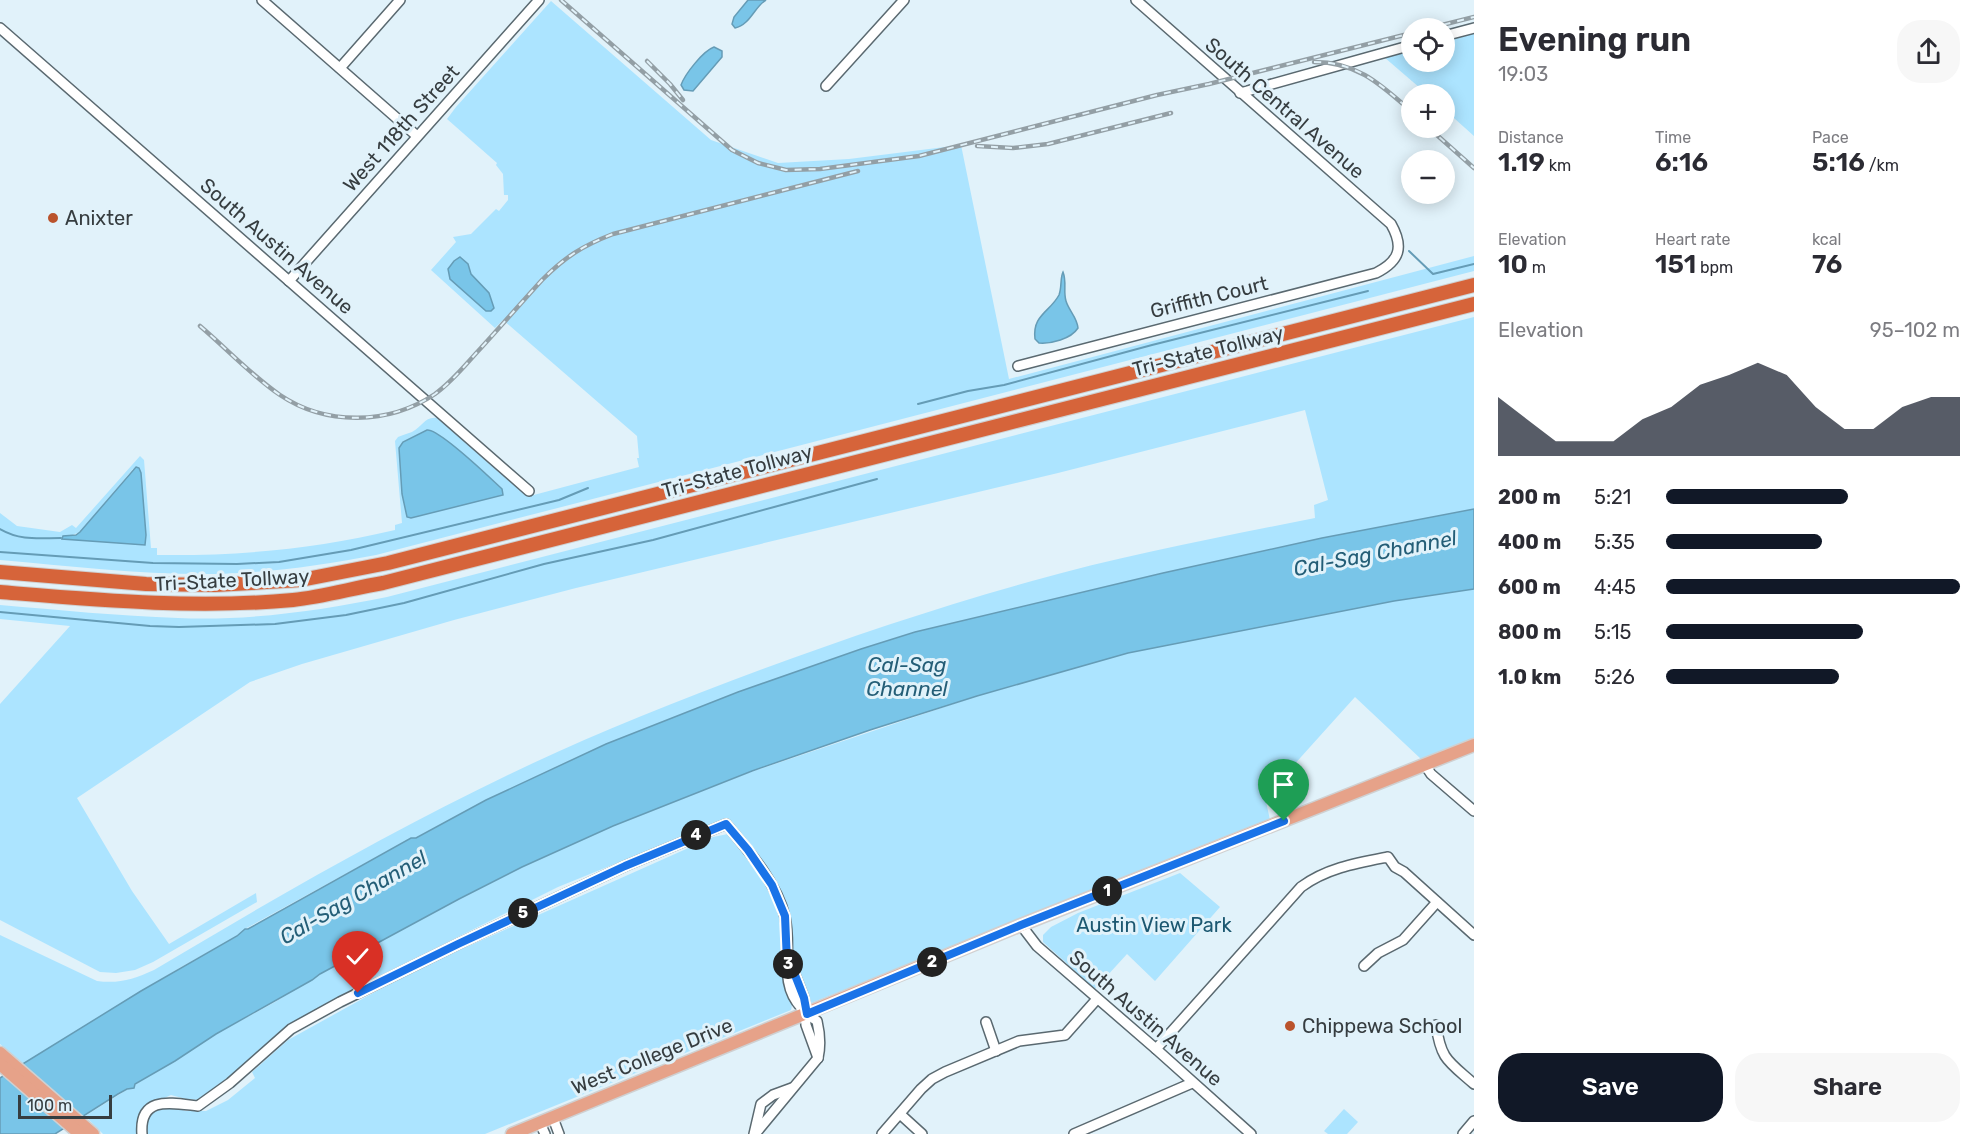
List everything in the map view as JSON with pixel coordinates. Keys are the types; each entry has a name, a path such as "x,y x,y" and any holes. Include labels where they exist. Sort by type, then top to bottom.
{"highway":[{"name":"Tri-State Tollway","path":"0,572 147,584 215,585 301,580 388,564 1474,285"},
{"name":"Tri-State Tollway","path":"0,592 138,603 208,604 295,600 372,585 1474,304"}],"main road":[{"name":"West College Drive","path":"512,1134 542,1129 553,1118 1021,925 1474,744"},
{"path":"0,1053 93,1134"},
{"path":"0,1064 80,1134"}],"street":[{"path":"262,0 417,136"},
{"path":"340,68 400,0"},
{"name":"West 118th Street","path":"289,281 539,0"},
{"path":"826,86 904,0"},
{"name":"South Central Avenue","path":"1136,0 1391,224 1398,236 1399,250"},
{"name":"South Austin Avenue","path":"0,28 530,491"},
{"path":"1455,33 1474,28"},
{"path":"1240,93 1401,48"},
{"name":"Griffith Court","path":"1018,366 1376,273 1392,263 1399,250"},
{"path":"1425,765 1431,774 1474,811"},
{"path":"142,1134 141,1123 154,1104 165,1102 198,1106 230,1083 291,1029 340,1002 615,871 726,824 748,850 772,885 785,916 787,962 804,998 807,1014 806,1025 818,1058 754,1134"},
{"path":"1156,1048 1301,887 1315,878 1342,867 1388,857 1395,867 1404,872 1474,935"},
{"path":"1364,966 1378,953 1403,939 1437,902"},
{"name":"South Austin Avenue","path":"1021,925 1037,946 1156,1048 1251,1134"},
{"path":"882,1134 932,1079 945,1071 1019,1041 1065,1035 1097,999"},
{"path":"986,1022 996,1051"},
{"path":"1436,1025 1440,1047 1447,1060 1474,1084"},
{"path":"1081,1133 1192,1083"},
{"path":"754,1134 761,1104 774,1095 794,1087"},
{"path":"900,1114 922,1134"},
{"path":"553,1118 559,1134"},
{"path":"1462,1134 1474,1121"}],"green space":[{"path":"551,1 711,140 778,163 849,159 961,145 1009,379 1474,256 1474,271 376,555 290,569 204,574 128,571 0,560 0,513 17,526 60,532 72,525 76,528 140,456 144,460 151,548 157,548 157,555 248,553 306,547 395,530 395,525 402,523 395,441 398,437 415,430 426,420 433,418 437,418 525,495 530,496 639,467 637,436 503,320 495,328 431,270 456,242 453,237 471,234 496,209 499,211 508,200 508,195 504,195 503,174 496,165 497,163 447,119","holes":["427,430 444,438 465,455 502,489 503,495 409,518 403,442","133,469 141,473 146,542 62,539 80,532"]},
{"path":"1474,33 1474,136 1455,119 1455,84 1415,84 1401,72 1455,72 1455,38"},
{"path":"1401,53 1401,72 1384,57"},
{"path":"1474,317 1474,509 1322,538 915,632 738,692 606,744 486,800 416,838 411,838 245,929 237,936 181,967 23,1064 0,1044 0,935 97,981 112,982 133,978 154,970 331,867 452,802 639,717 736,679 883,627 1032,581 1173,547 1315,518 1314,505 1328,500 1305,410 1058,473 576,588 454,620 302,664 250,682 77,798 132,891 169,944 256,893 257,902 153,962 135,970 116,973 100,972 0,920 0,704 70,626 0,619 0,605 204,619 283,614 387,597"},
{"path":"1474,589 1474,738 1421,759 1355,697 1265,797 1270,820 811,1003 795,969 790,923 771,877 728,818 558,887 364,984 280,1032 200,1100 171,1095 151,1104 139,1134 103,1134 85,1116 216,1034 320,974 459,899 522,867 613,826 748,773 977,696 1128,653 1394,601"},
{"path":"728,834 756,870 771,895 781,923 782,975 791,1002 791,1010 485,1134 146,1134 144,1124 150,1112 167,1105 186,1111 206,1111 228,1100 255,1078 252,1072 288,1040 429,962 713,837"},
{"name":"Austin View Park","path":"1180,873 1220,907 1155,981 1127,954 1095,989 1043,942 1043,935 1051,927 1078,913"},
{"path":"1344,1109 1358,1122 1347,1134 1328,1134 1324,1131"}],"water":[{"path":"748,0 766,0 745,23 735,28 732,24 734,17"},
{"path":"714,47 722,51 722,57 693,91 684,90 681,85 690,69"},
{"path":"460,257 468,264 471,274 489,293 494,308 491,311 486,311 450,279 448,269"},
{"path":"1063,272 1066,301 1078,328 1071,335 1060,340 1039,343 1035,339 1036,324 1059,295"},
{"path":"427,430 443,437 465,455 502,489 503,495 411,518 407,517 402,494 399,448 403,442"},
{"path":"136,467 141,473 145,545 62,539 63,536 76,535 80,532"},
{"name":"Cal-Sag Channel","path":"1474,509 1474,589 1394,601 1128,653 977,696 752,771 613,826 522,867 459,899 320,974 216,1034 135,1084 134,1088 118,1094 55,1134 0,1134 0,1078 141,991 237,936 245,929 411,838 416,838 486,800 606,744 738,692 915,632 1322,538"}],"waterway":[{"path":"1409,251 1433,274 1474,264"},
{"path":"918,404 968,391 1004,385 1368,291"},
{"path":"0,612 179,627 275,624 346,615 404,603 544,564 653,540 877,479"},
{"path":"0,552 153,563 279,562 351,550 559,500 588,488"},
{"path":"0,529 22,537 61,538"}],"railway":[{"path":"561,0 732,150 758,163 786,170 820,169 919,156 1401,36"},
{"path":"1455,22 1474,17"},
{"path":"647,61 683,100"},
{"path":"1314,62 1330,63 1356,71 1379,84 1401,102"},
{"path":"977,146 1013,148 1048,144 1171,113"},
{"path":"1440,138 1474,168"},
{"path":"200,326 259,379 298,405 317,412 358,418 398,412 435,394 448,384 542,280 566,259 592,243 613,234 858,171"}],"place":[{"name":"Anixter","path":"53,218"},
{"name":"Chippewa School","path":"1290,1026"}],"route":[{"path":"358,993 625,866 726,824 748,850 772,885 785,916 787,962 804,998 807,1014 1021,925 1284,821"}]}
